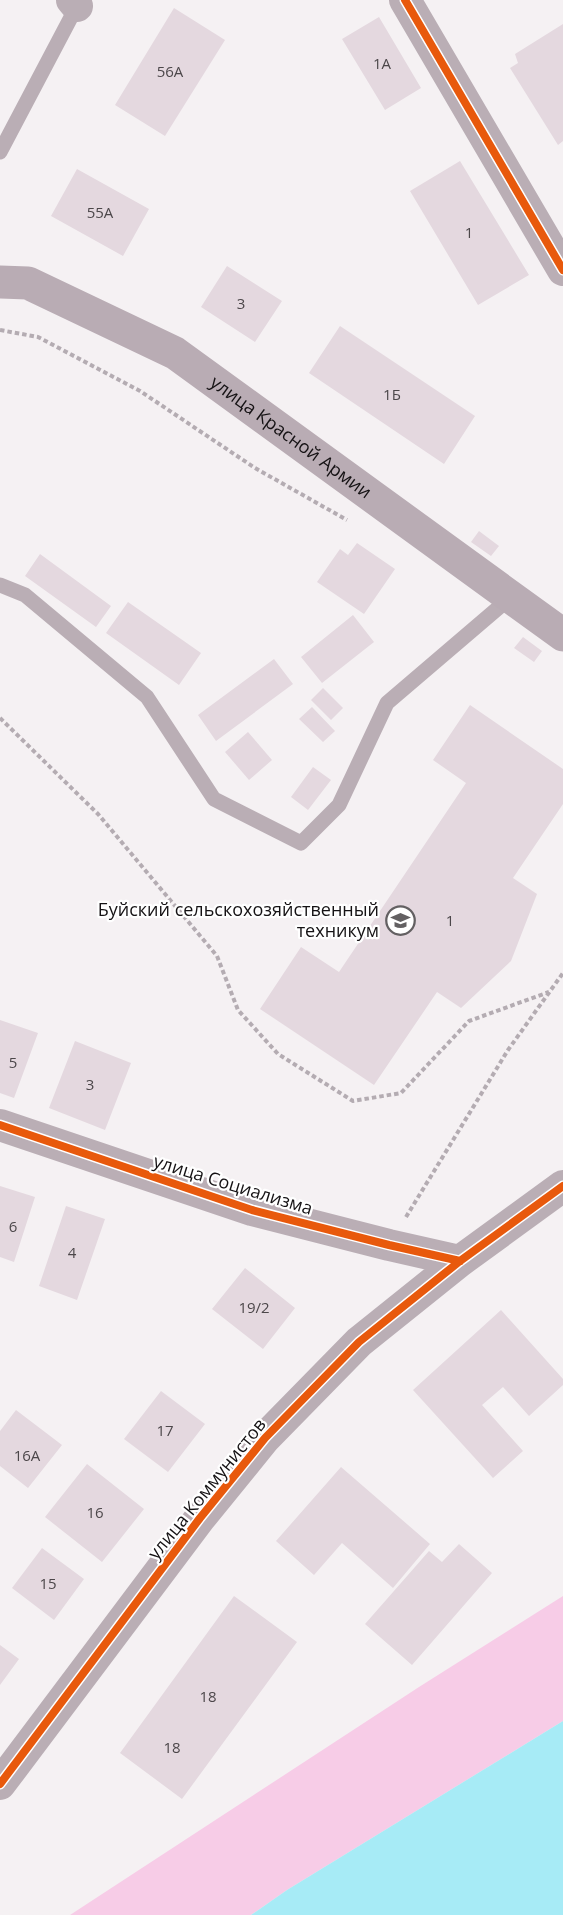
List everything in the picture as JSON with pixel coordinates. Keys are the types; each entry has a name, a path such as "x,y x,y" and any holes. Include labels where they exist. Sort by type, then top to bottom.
{"main road":[{"name":"улица Красной Армии","path":"0,282 28,283 175,353 563,635"}],"street":[{"path":"405,0 563,270"},
{"name":"улица Социализма","path":"0,1125 252,1210 460,1261"},
{"name":"улица Коммунистов","path":"0,1784 193,1527 266,1437 360,1342 460,1261 563,1186"}],"lane":[{"path":"0,152 77,1"},
{"path":"0,585 25,595 147,697 214,799 301,843 339,805 387,703 511,597"}],"path":[{"path":"0,330 38,337 140,391 255,468 348,520"},
{"path":"0,718 98,814 216,956 238,1010 278,1054 353,1101 401,1093 469,1021 549,992"},
{"path":"389,1245 508,1050 563,973"}],"shaded area":[{"path":"563,1596 563,1721 287,1890 251,1915 70,1915 419,1687"}],"water":[{"path":"563,1721 563,1915 251,1915 287,1890"}],"building":[{"path":"174,8 225,40 165,136 115,105"},
{"path":"379,17 421,88 385,110 342,39"},
{"path":"563,24 563,141 558,145 510,68 518,63 515,54"},
{"path":"460,161 529,275 478,305 410,191"},
{"path":"77,169 149,209 123,256 51,216"},
{"path":"227,266 282,301 255,342 201,307"},
{"path":"340,326 475,416 444,464 309,373"},
{"path":"479,531 499,546 491,556 471,542"},
{"path":"357,543 395,569 364,614 317,582 340,549 348,555"},
{"path":"40,554 111,606 96,627 25,576"},
{"path":"128,602 201,653 179,685 106,633"},
{"path":"353,615 374,642 322,683 301,657"},
{"path":"523,637 542,651 534,662 514,648"},
{"path":"274,659 293,684 216,741 198,715"},
{"path":"323,688 343,708 331,720 311,700"},
{"path":"470,705 563,769 563,804 513,878 537,894 511,961 461,1008 437,992 374,1085 260,1009 301,947 339,972 466,783 433,760"},
{"path":"312,707 335,731 323,742 299,719"},
{"path":"248,732 272,760 249,780 225,752"},
{"path":"313,767 331,780 308,810 291,797"},
{"path":"0,1020 38,1033 14,1098 0,1093"},
{"path":"75,1041 131,1063 105,1130 49,1108"},
{"path":"0,1186 35,1197 14,1262 0,1257"},
{"path":"66,1206 105,1219 77,1300 39,1286"},
{"path":"245,1268 295,1308 263,1349 212,1309"},
{"path":"501,1310 563,1379 563,1385 529,1416 503,1387 482,1405 523,1451 493,1478 413,1390"},
{"path":"161,1391 205,1424 168,1472 124,1439"},
{"path":"16,1410 62,1445 28,1488 0,1466 0,1431"},
{"path":"87,1464 144,1509 102,1562 45,1517"},
{"path":"341,1467 430,1544 393,1588 342,1543 314,1575 276,1541"},
{"path":"459,1544 492,1573 412,1665 365,1624 429,1551 442,1562"},
{"path":"42,1548 84,1579 54,1620 12,1588"},
{"path":"234,1596 297,1642 182,1799 120,1753"},
{"path":"0,1645 19,1659 0,1685"}],"cycle path":[{"path":"405,0 563,270"},
{"path":"0,1125 252,1210 460,1261"},
{"path":"0,1784 200,1518 265,1438 359,1342 460,1261 563,1186"}],"place":[{"name":"Буйский сельскохозяйственный техникум","path":"400,920"}]}
